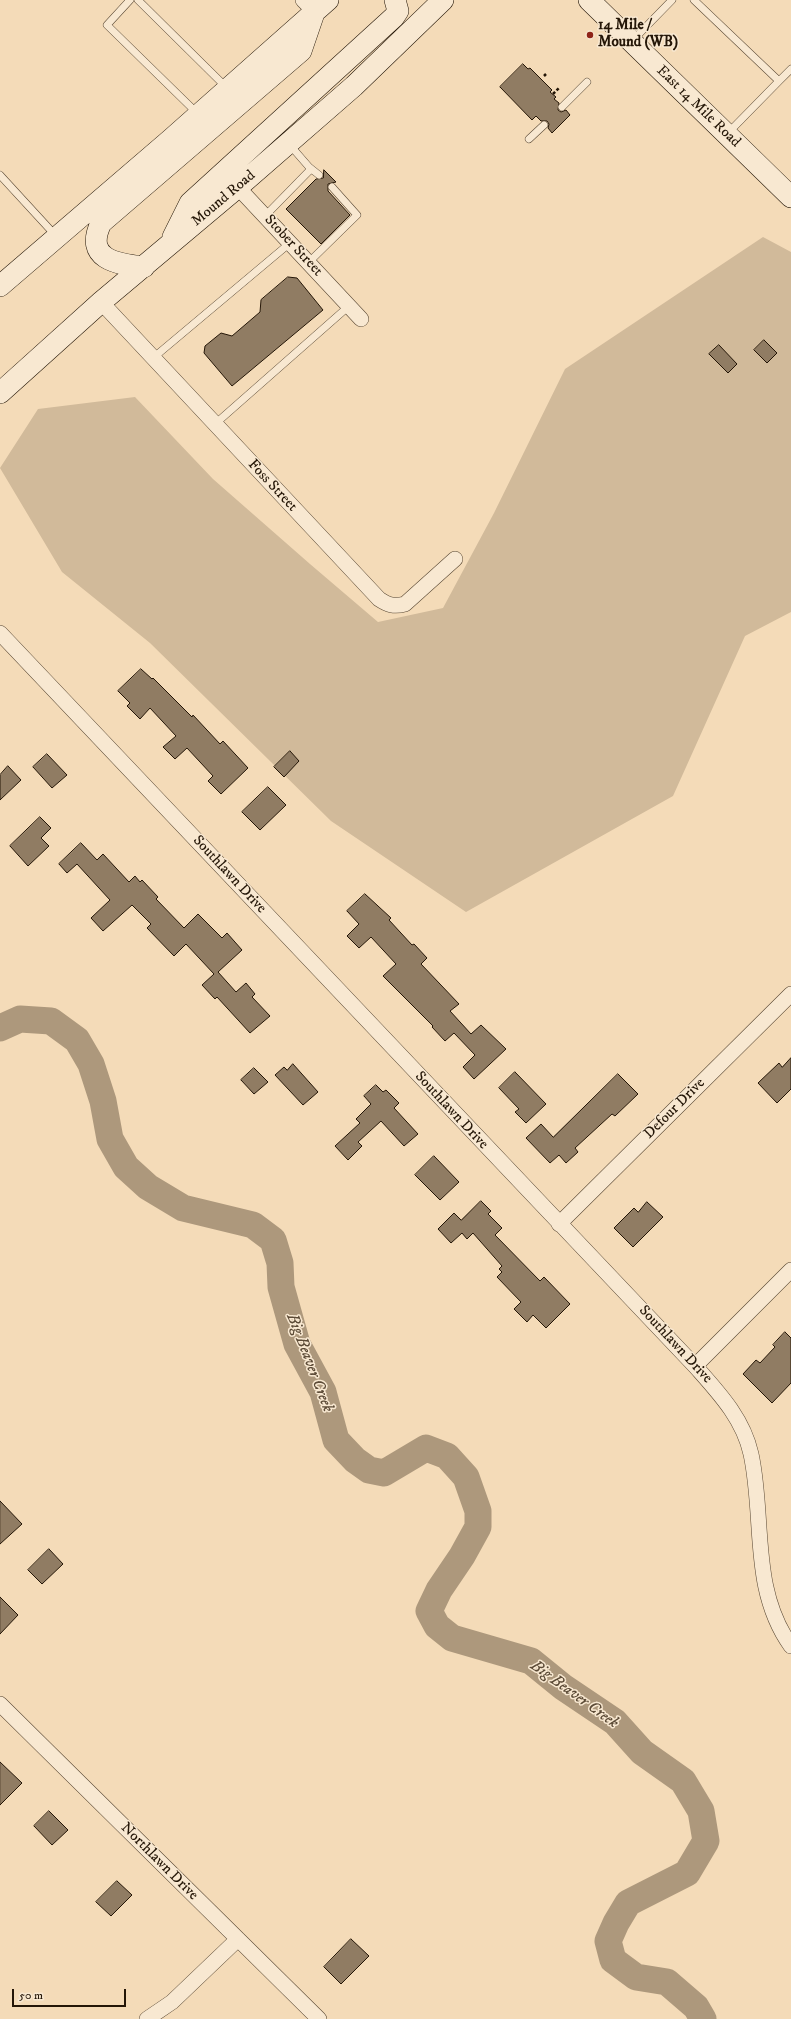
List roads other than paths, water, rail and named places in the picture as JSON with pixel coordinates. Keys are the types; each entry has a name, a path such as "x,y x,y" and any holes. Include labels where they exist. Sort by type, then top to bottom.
{"main road":[{"path":"231,180 394,17 398,11 396,0"},
{"name":"Mound Road","path":"0,393 101,302 169,245 231,180 289,143 360,81 443,0"},
{"name":"East 14 Mile Road","path":"592,1 791,197"},
{"path":"0,286 56,236 205,121 234,96 315,4"},
{"path":"144,266 122,265 105,258 99,251 96,241 97,231 101,223 205,121"}],"street":[{"name":"Stober Street","path":"231,180 361,319"},
{"name":"Foss Street","path":"101,302 370,591 387,605 397,606 405,604 455,559"},
{"name":"Southlawn Drive","path":"0,633 694,1366 731,1408 743,1430 751,1453 765,1584 771,1609 791,1646"},
{"name":"Defour Drive","path":"559,1224 791,994"},
{"path":"694,1366 791,1270"},
{"name":"Northlawn Drive","path":"0,1704 319,2019"},
{"path":"147,2019 172,2002 238,1940"}],"lane":[{"path":"130,0 107,25 205,121"},
{"path":"138,0 234,96"},
{"path":"632,42 672,0"},
{"path":"694,0 779,81"},
{"path":"727,135 791,69"},
{"path":"562,107 587,82"},
{"path":"529,140 544,125"},
{"path":"289,143 311,169 319,175"},
{"path":"265,216 311,169"},
{"path":"0,175 56,236"},
{"path":"308,263 357,215 332,187"},
{"path":"153,358 290,243"},
{"path":"215,424 349,306"}],"waterway":[{"name":"Big Beaver Creek","path":"0,1028 20,1019 51,1021 77,1040 91,1064 103,1101 110,1139 126,1167 148,1187 183,1208 253,1225 273,1240 280,1263 281,1287 297,1344 323,1392 336,1440 355,1460 369,1470 384,1473 426,1448 447,1456 466,1477 478,1511 478,1527 462,1556 439,1590 429,1611 437,1626 452,1638 531,1661 563,1687 615,1722 642,1752 683,1781 701,1811 706,1841 687,1873 628,1903 616,1923 608,1941 613,1960 636,1977 667,1982 696,2007 703,2019"}],"place":[{"name":"14 Mile / Mound (WB)","path":"590,35"}]}
